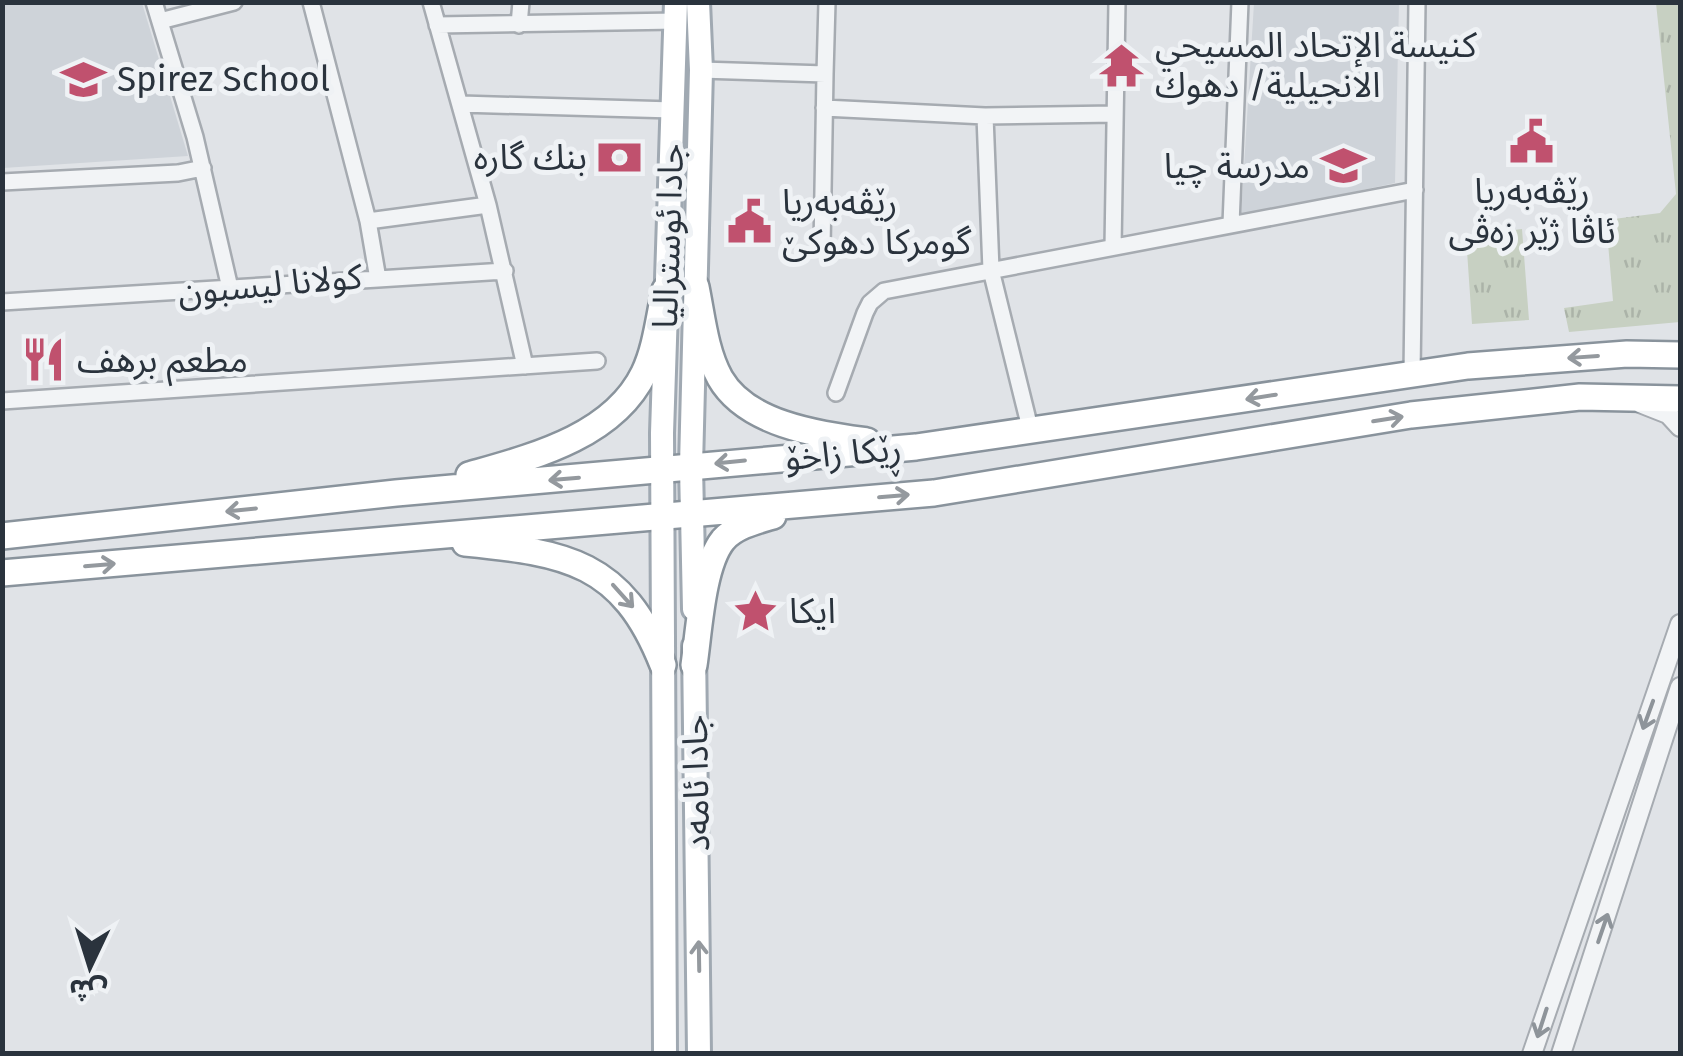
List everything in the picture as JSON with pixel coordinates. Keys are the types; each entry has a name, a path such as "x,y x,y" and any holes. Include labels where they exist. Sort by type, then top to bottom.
{"highway":[{"path":"696,287 708,344 720,377 748,407 805,429 916,447"},
{"path":"396,493 510,464 584,434 602,422 619,408 646,369 665,290"},
{"name":"ڕێکا زاخۆ","path":"2,536 396,493 916,447 1412,374 1507,363 1677,354"},
{"name":"ڕێکا زاخۆ","path":"2,573 934,493 1411,415 1580,398 1680,399"},
{"path":"694,665 709,576 721,542 756,521 825,503"},
{"path":"400,538 470,543 555,557 600,573 631,604 662,664"}],"main road":[{"name":"جادا ئوسترالیا","path":"693,513 701,70 698,2"},
{"name":"جادا ئوسترالیا","path":"661,516 676,12"},
{"name":"جادا ئامەد","path":"693,513 699,1054"},
{"name":"جادا ئامەد","path":"661,516 665,1054"}],"street":[{"path":"154,2 202,168 230,288"},
{"path":"160,21 234,2"},
{"name":"كولانا ليسبون","path":"2,302 378,279 368,222 311,2"},
{"path":"431,2 488,204 524,366"},
{"path":"519,25 521,2"},
{"path":"822,248 827,2"},
{"path":"1114,247 1117,2"},
{"path":"1232,224 1240,2"},
{"path":"1412,374 1417,2"},
{"path":"437,25 519,25 676,12"},
{"path":"701,70 825,74"},
{"path":"461,104 673,110"},
{"path":"824,108 985,116 1115,114"},
{"path":"985,116 990,270 1031,432"},
{"path":"2,182 202,168"},
{"path":"836,393 864,314 884,290 1414,190"},
{"path":"368,222 488,204"},
{"path":"378,279 505,271"},
{"path":"2,400 597,361"},
{"path":"1626,398 1668,414 1680,427"},
{"path":"1532,1054 1680,624"},
{"path":"1561,1054 1680,687"},
{"path":"1590,877 1616,890"}],"shaded area":[{"name":"Spirez School","path":"3,2 142,3 188,156 3,168"},
{"path":"1254,3 1399,3 1395,183 1241,216"}],"green space":[{"path":"1656,3 1680,3 1680,322 1569,332 1564,308 1613,301 1606,220 1660,213 1676,194"},
{"path":"1522,229 1529,320 1472,324 1466,236"}],"place":[{"name":"كنيسة الإتحاد المسيحي الانجيلية/ دهوك","path":"1122,65"},
{"name":"Spirez School","path":"84,79"},
{"name":"رێڤەبەریا ئاڤا ژێر زەڤی","path":"1532,141"},
{"name":"بنك گاره","path":"620,157"},
{"name":"مدرسة چيا","path":"1343,166"},
{"name":"رێڤه‌به‌ریا گومركا دهوكێ","path":"749,222"},
{"name":"مطعم برهف","path":"44,360"},
{"name":"ايكا","path":"756,611"}]}
